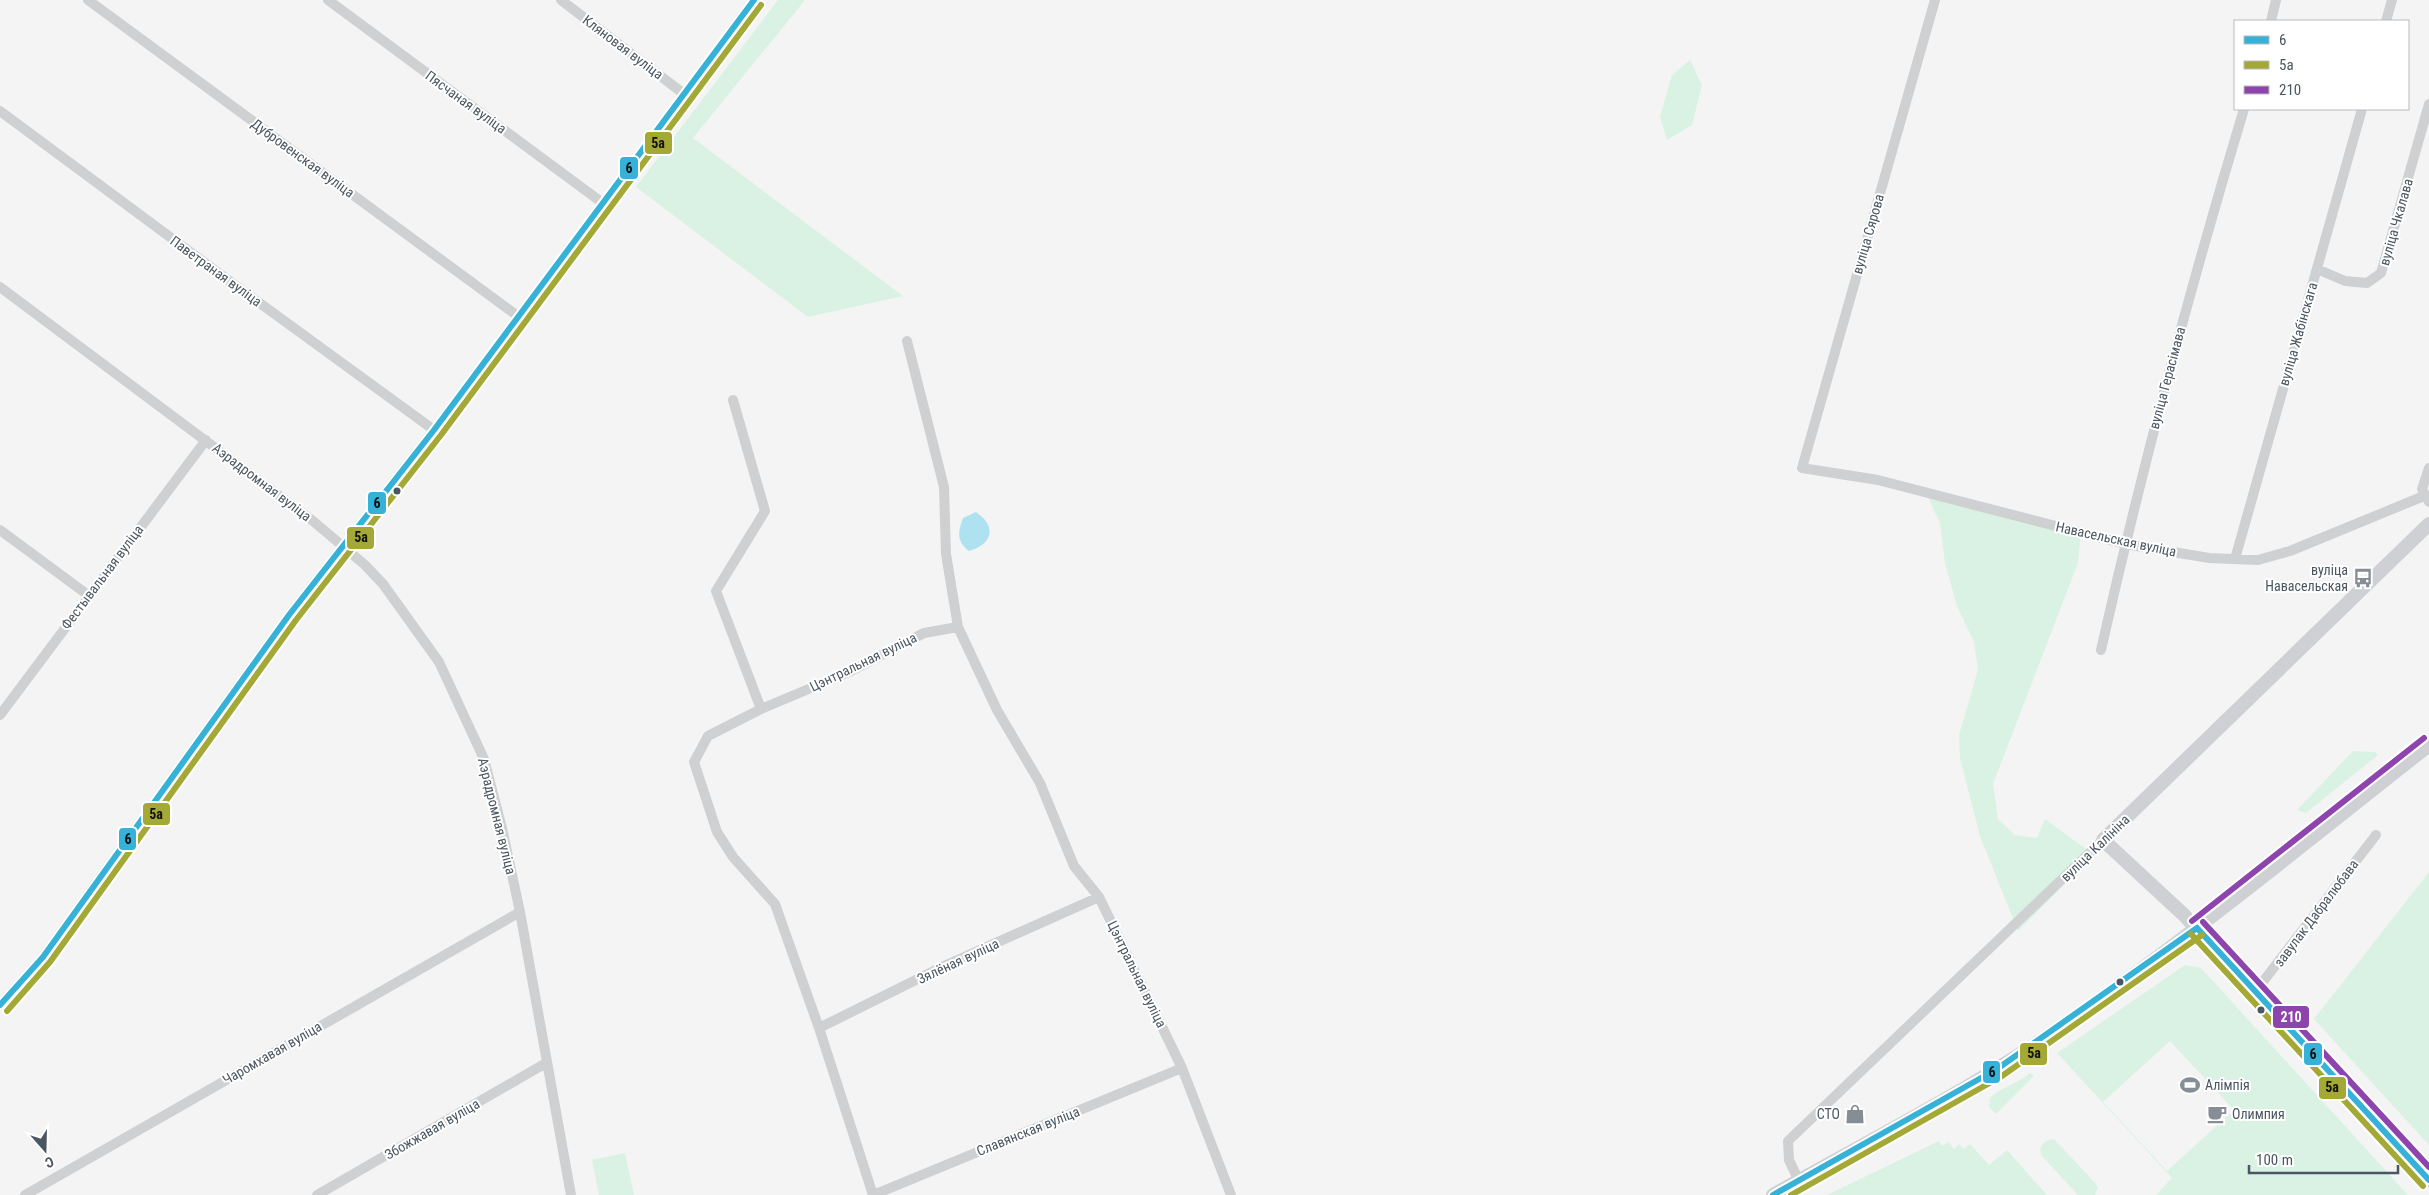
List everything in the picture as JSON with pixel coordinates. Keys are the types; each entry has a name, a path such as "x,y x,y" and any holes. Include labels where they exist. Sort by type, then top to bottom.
{"main road":[{"name":"вуліца Калініна","path":"2103,840 2429,524"},
{"path":"1773,1195 1997,1069 2038,1042 2197,928 2429,746"},
{"path":"2103,840 2197,928 2429,1180"}],"street":[{"name":"Дубровенская вуліца","path":"88,0 519,317"},
{"name":"Пясчаная вуліца","path":"328,0 604,204"},
{"name":"Кляновая вуліца","path":"561,0 684,94"},
{"path":"0,1004 43,957 289,616 434,430 754,0"},
{"name":"вуліца Сярова","path":"1802,468 1935,0"},
{"path":"2271,20 2276,0"},
{"path":"2386,20 2392,0"},
{"name":"вуліца Чкалава","path":"2317,269 2345,281 2366,283 2381,273 2429,104"},
{"name":"вуліца Герасімава","path":"2102,650 2125,544 2194,277 2244,110"},
{"name":"вуліца Жабінскага","path":"2235,559 2362,110"},
{"name":"Паветраная вуліца","path":"0,111 434,430"},
{"name":"Аэрадромная вуліца","path":"0,287 313,521 365,565 383,584 439,662 484,759 502,828 520,912 571,1195"},
{"path":"907,341 944,487 946,554 958,626"},
{"path":"733,400 765,510 716,591 761,709"},
{"name":"Фестывальная вуліца","path":"0,715 88,595 206,440"},
{"name":"Навасельская вуліца","path":"1802,468 1878,480 2125,544 2209,558 2258,560 2290,551 2426,499"},
{"path":"2426,499 2422,489 2429,468"},
{"path":"0,530 88,595"},
{"name":"Цэнтральная вуліца","path":"873,1195 819,1028 775,904 733,857 717,832 694,762 708,736 761,709 849,672 924,632 958,626 996,710 1040,783 1074,866 1099,897 1182,1068 1231,1195"},
{"name":"завулак Дабралюбава","path":"2255,992 2376,835"},
{"name":"вуліца Калініна","path":"1798,1181 1790,1160 1788,1140 2103,840"},
{"name":"Зялёная вуліца","path":"819,1028 944,966 1099,897"},
{"name":"Чаромхавая вуліца","path":"25,1195 520,912"},
{"name":"Збожжавая вуліца","path":"317,1195 546,1063"},
{"name":"Славянская вуліца","path":"873,1195 1182,1068"}],"green space":[{"path":"778,0 805,0 693,138 903,296 808,317 636,187"},
{"path":"1690,60 1702,85 1692,125 1667,140 1660,117 1672,75"},
{"path":"1927,495 2038,516 2081,532 2078,563 1993,784 1998,819 2015,835 2037,838 2045,819 2094,855 2018,931 1980,836 1960,758 1959,735 1978,670 1974,642 1957,606 1945,563 1940,523"},
{"path":"2353,751 2375,752 2378,755 2306,813 2297,810"},
{"path":"2429,872 2429,1145 2314,1019"},
{"path":"2185,965 2201,968 2408,1195 2156,1195 2172,1178 2057,1053","holes":["2170,1041 2234,1110 2167,1171 2103,1102"]},
{"path":"2030,1073 2034,1076 1996,1114 1989,1107 1990,1098"},
{"path":"2054,1139 2096,1184 2098,1188 2095,1195 2078,1195 2042,1156 2040,1150 2042,1144"},
{"path":"1939,1141 1942,1146 1948,1142 1954,1149 1959,1144 1964,1149 1970,1144 1989,1165 2007,1150 2047,1195 1827,1195"},
{"path":"625,1153 634,1195 599,1195 592,1160"}],"water":[{"path":"976,512 987,523 989,534 983,544 969,551 960,540 960,528 963,518"}],"transit line":[{"name":"6","path":"0,1005 43,957 289,615 434,430 754,0"},
{"name":"5а","path":"7,1011 50,962 296,620 441,435 761,5"},
{"name":"210","path":"2192,921 2424,738"},
{"name":"210","path":"2203,922 2429,1167"},
{"name":"6","path":"2197,928 2429,1180"},
{"name":"6","path":"1773,1195 1997,1069 2197,928"},
{"name":"5а","path":"2191,934 2423,1186"},
{"name":"5а","path":"1791,1195 2002,1076 2202,935"}],"place":[{"name":"вуліца Навасельская","path":"2363,578"},
{"name":"Алімпія","path":"2190,1085"},
{"name":"СТО","path":"1855,1114"},
{"name":"Олимпия","path":"2217,1114"}]}
